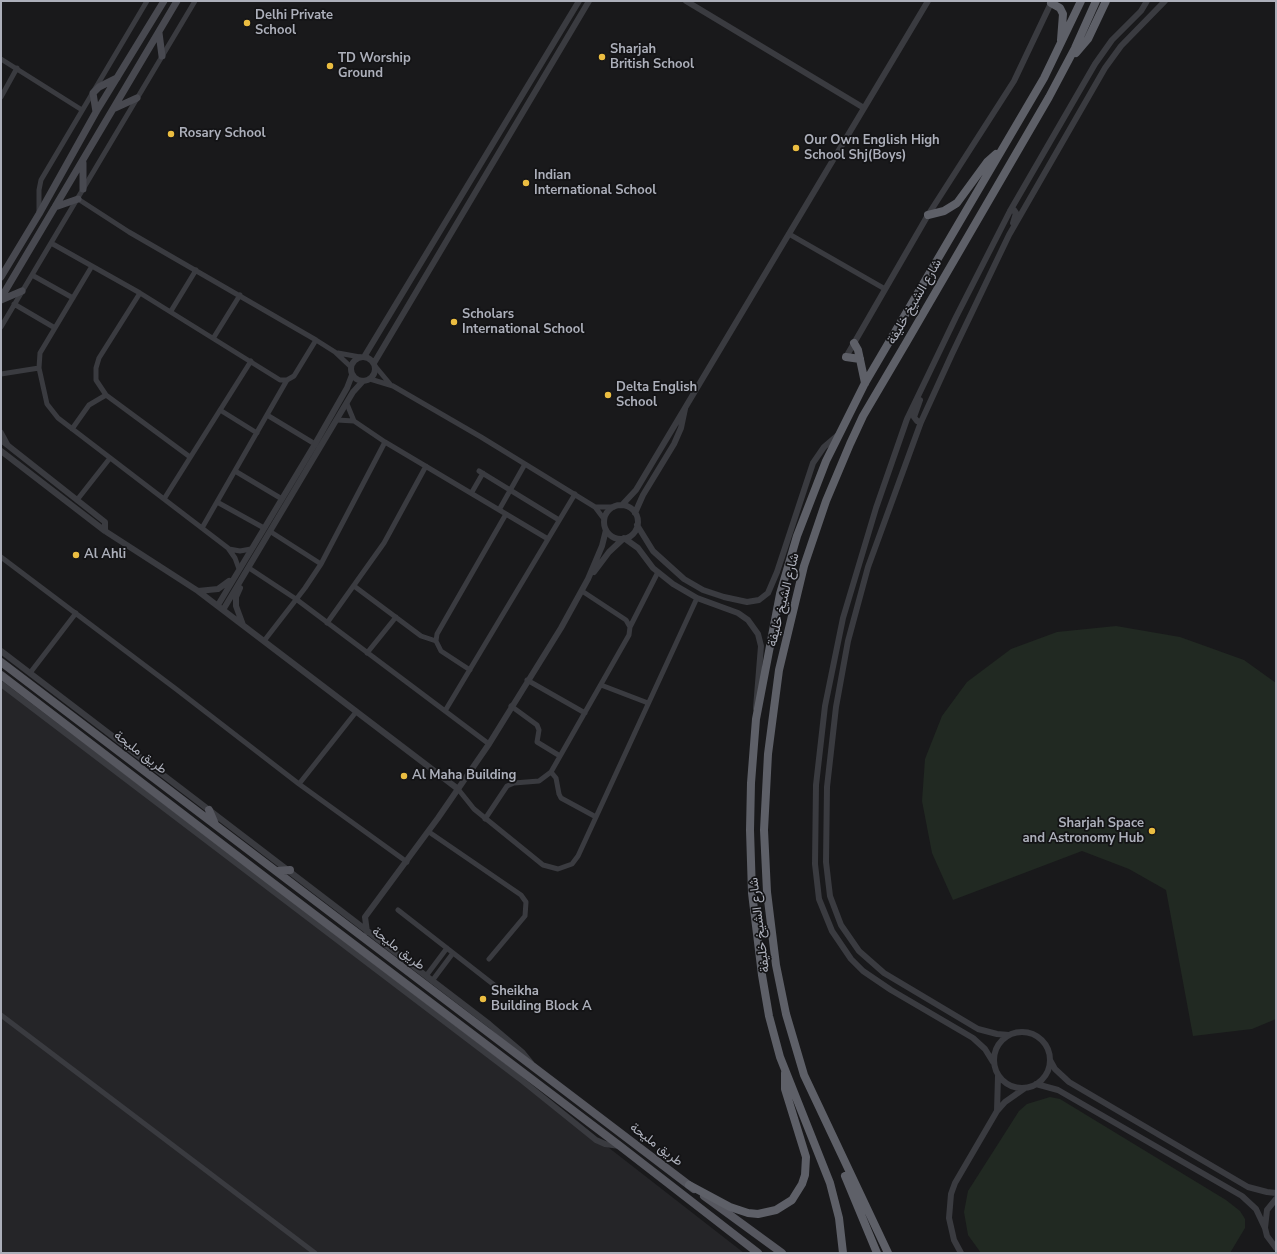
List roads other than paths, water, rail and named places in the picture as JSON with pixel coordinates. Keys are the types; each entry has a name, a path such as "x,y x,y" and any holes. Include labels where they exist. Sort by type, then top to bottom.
{"highway":[{"name":"شارع الشيخ خليفة","path":"844,1253 835,1201 824,1166 785,1070 769,1016 759,955 752,893 750,814 756,719 780,594 815,488 838,435 865,383 959,224 998,153 1044,78 1081,1"},
{"name":"شارع الشيخ خليفة","path":"888,1253 827,1127 804,1075 787,1019 776,965 767,892 764,830 765,783 774,702 786,635 804,566 838,472 863,416 1069,61 1096,1"},
{"path":"1069,61 1086,42 1106,1"},
{"path":"1052,2 1060,8 1064,17 1059,48"},
{"path":"928,216 944,211 957,203 987,162 998,153"},
{"path":"854,343 857,348 865,383"},
{"path":"846,357 860,359"},
{"path":"689,1185 730,1207 748,1213 758,1214 776,1210 795,1196 805,1175 806,1157 785,1089 785,1070"},
{"path":"827,1127 828,1138 877,1253"},
{"path":"842,1236 847,1253"}],"main road":[{"path":"1,276 40,214 96,112 118,78 163,1"},
{"path":"1,299 177,1"},
{"path":"159,32 162,56"},
{"path":"96,112 93,92 99,87 118,78"},
{"path":"113,109 137,98"},
{"path":"83,159 83,188"},
{"path":"55,207 78,198"},
{"path":"1,299 22,291"},
{"name":"طريق مليحة","path":"1,662 534,1068 782,1253"},
{"name":"طريق مليحة","path":"1,675 22,695 620,1146 758,1253"},
{"path":"209,810 215,824"},
{"path":"277,871 290,870"},
{"path":"359,949 362,959"}],"street":[{"path":"40,214 39,190 41,180 147,1"},
{"path":"1,327 195,1"},
{"path":"350,367 354,361 362,357 579,1"},
{"path":"78,198 129,232 335,352 350,367 352,375 358,381 370,379 374,376 374,364 589,1"},
{"path":"686,1 864,108"},
{"path":"595,507 614,507 622,505 636,490 928,1"},
{"path":"997,1112 998,1076 993,1062 979,1043 891,990 863,971 851,959 832,931 825,915 816,882 816,786 833,661 845,610 878,501 902,432 924,383 1010,211 1100,56 1112,40 1141,11 1147,1"},
{"path":"1165,1 1121,46 1110,60 1009,234 921,422 868,567 848,641 836,707 828,780 826,831 827,879 830,896 841,925 859,951 869,961 898,982 978,1029 997,1034 1009,1035 1024,1032 1040,1038 1044,1043 1050,1060 1061,1076 1248,1186 1257,1190 1276,1193"},
{"path":"846,357 928,216 1014,81 1052,2"},
{"path":"1,59 82,110"},
{"path":"1,97 17,68"},
{"path":"1009,234 1016,214 1014,210 1010,211"},
{"path":"790,234 885,289"},
{"path":"51,243 214,337 276,378 287,380"},
{"path":"92,266 40,353 39,368 47,404 54,414 72,429 228,548 240,569"},
{"path":"171,312 196,270"},
{"path":"32,275 73,298"},
{"path":"140,293 97,363 96,380 106,395 190,457"},
{"path":"214,337 240,296"},
{"path":"14,304 55,328"},
{"path":"202,528 287,380 297,373 316,340"},
{"path":"335,352 362,357 374,364 392,386"},
{"path":"164,498 251,361"},
{"path":"1,374 39,368"},
{"path":"218,605 315,444 347,388 352,375"},
{"path":"367,932 365,917 429,832 458,790 489,744 527,680 554,640 588,579 602,546 606,530 604,519 595,507 575,494 392,386 370,379"},
{"path":"223,610 356,388 363,381"},
{"path":"921,422 915,419 914,415 924,383"},
{"path":"72,429 89,405 106,395"},
{"path":"347,404 354,421"},
{"path":"685,406 681,428 674,444 643,495 635,513 637,525 653,551 684,579 703,590 724,597 747,602 759,600 768,593 777,572 813,463 824,447 838,435"},
{"path":"220,410 257,433"},
{"path":"267,415 315,444"},
{"path":"337,420 354,421 385,442 472,492 548,539"},
{"path":"1,432 8,445"},
{"path":"1,440 105,522 105,531"},
{"path":"264,641 321,564 385,442"},
{"path":"1,451 105,531 218,605 458,790 469,805 543,865 558,869 567,867 575,860 697,598"},
{"path":"77,500 110,458"},
{"path":"499,510 525,464"},
{"path":"327,622 388,538 426,466"},
{"path":"235,471 282,499"},
{"path":"472,492 481,472 559,520"},
{"path":"445,711 575,494"},
{"path":"217,502 264,528"},
{"path":"622,505 635,513"},
{"path":"604,519 608,512 614,507"},
{"path":"470,670 441,651 436,641 438,630 506,514"},
{"path":"588,579 610,552 624,538 631,535 637,525"},
{"path":"606,530 616,538 624,538 638,548 658,572 697,598 744,616 756,629 760,646 755,698 756,719"},
{"path":"271,532 321,564"},
{"path":"228,548 240,551 251,549"},
{"path":"1,557 76,612 299,784 407,862"},
{"path":"249,568 296,599 489,744"},
{"path":"198,591 214,590 222,587 240,569"},
{"path":"486,819 507,786 514,783 539,781 551,772 629,635 630,627 658,572"},
{"path":"244,626 237,611 236,602 245,573"},
{"path":"354,586 424,638 436,641"},
{"path":"582,591 623,618 630,627"},
{"path":"30,673 76,612"},
{"path":"368,653 396,617"},
{"path":"1,651 290,870 367,932 489,1024 522,1052 534,1068"},
{"path":"527,680 585,713"},
{"path":"1,684 22,695 362,959 519,1078 596,1140 605,1144 620,1146"},
{"path":"601,684 648,703"},
{"path":"511,706 537,725 537,742 560,756"},
{"path":"299,784 356,712"},
{"path":"551,772 556,778 561,798 596,816"},
{"path":"429,832 521,895 526,902 525,916 488,959"},
{"path":"398,910 498,988"},
{"path":"351,918 365,917"},
{"path":"426,976 447,948"},
{"path":"432,981 453,953"},
{"path":"1,1015 315,1253"},
{"path":"993,1062 997,1046 1009,1035"},
{"path":"961,1253 950,1229 949,1206 955,1182 997,1112 1010,1098 1025,1088 1036,1084 1046,1074 1050,1060"},
{"path":"998,1076 1005,1083 1014,1087 1025,1088"},
{"path":"1036,1084 1058,1090 1242,1196 1256,1209 1267,1236 1276,1248"},
{"path":"1265,1228 1267,1210 1276,1199"}],"place":[{"name":"Delhi Private School","path":"247,23"},
{"name":"Sharjah British School","path":"602,57"},
{"name":"TD Worship Ground","path":"330,66"},
{"name":"Rosary School","path":"171,134"},
{"name":"Our Own English High School Shj(Boys)","path":"796,148"},
{"name":"Indian International School","path":"526,183"},
{"name":"Scholars International School","path":"454,322"},
{"name":"Delta English School","path":"608,395"},
{"name":"Al Ahli","path":"76,555"},
{"name":"Al Maha Building","path":"404,776"},
{"name":"Sharjah Space and Astronomy Hub","path":"1152,831"},
{"name":"Sheikha Building Block A","path":"483,999"}]}
